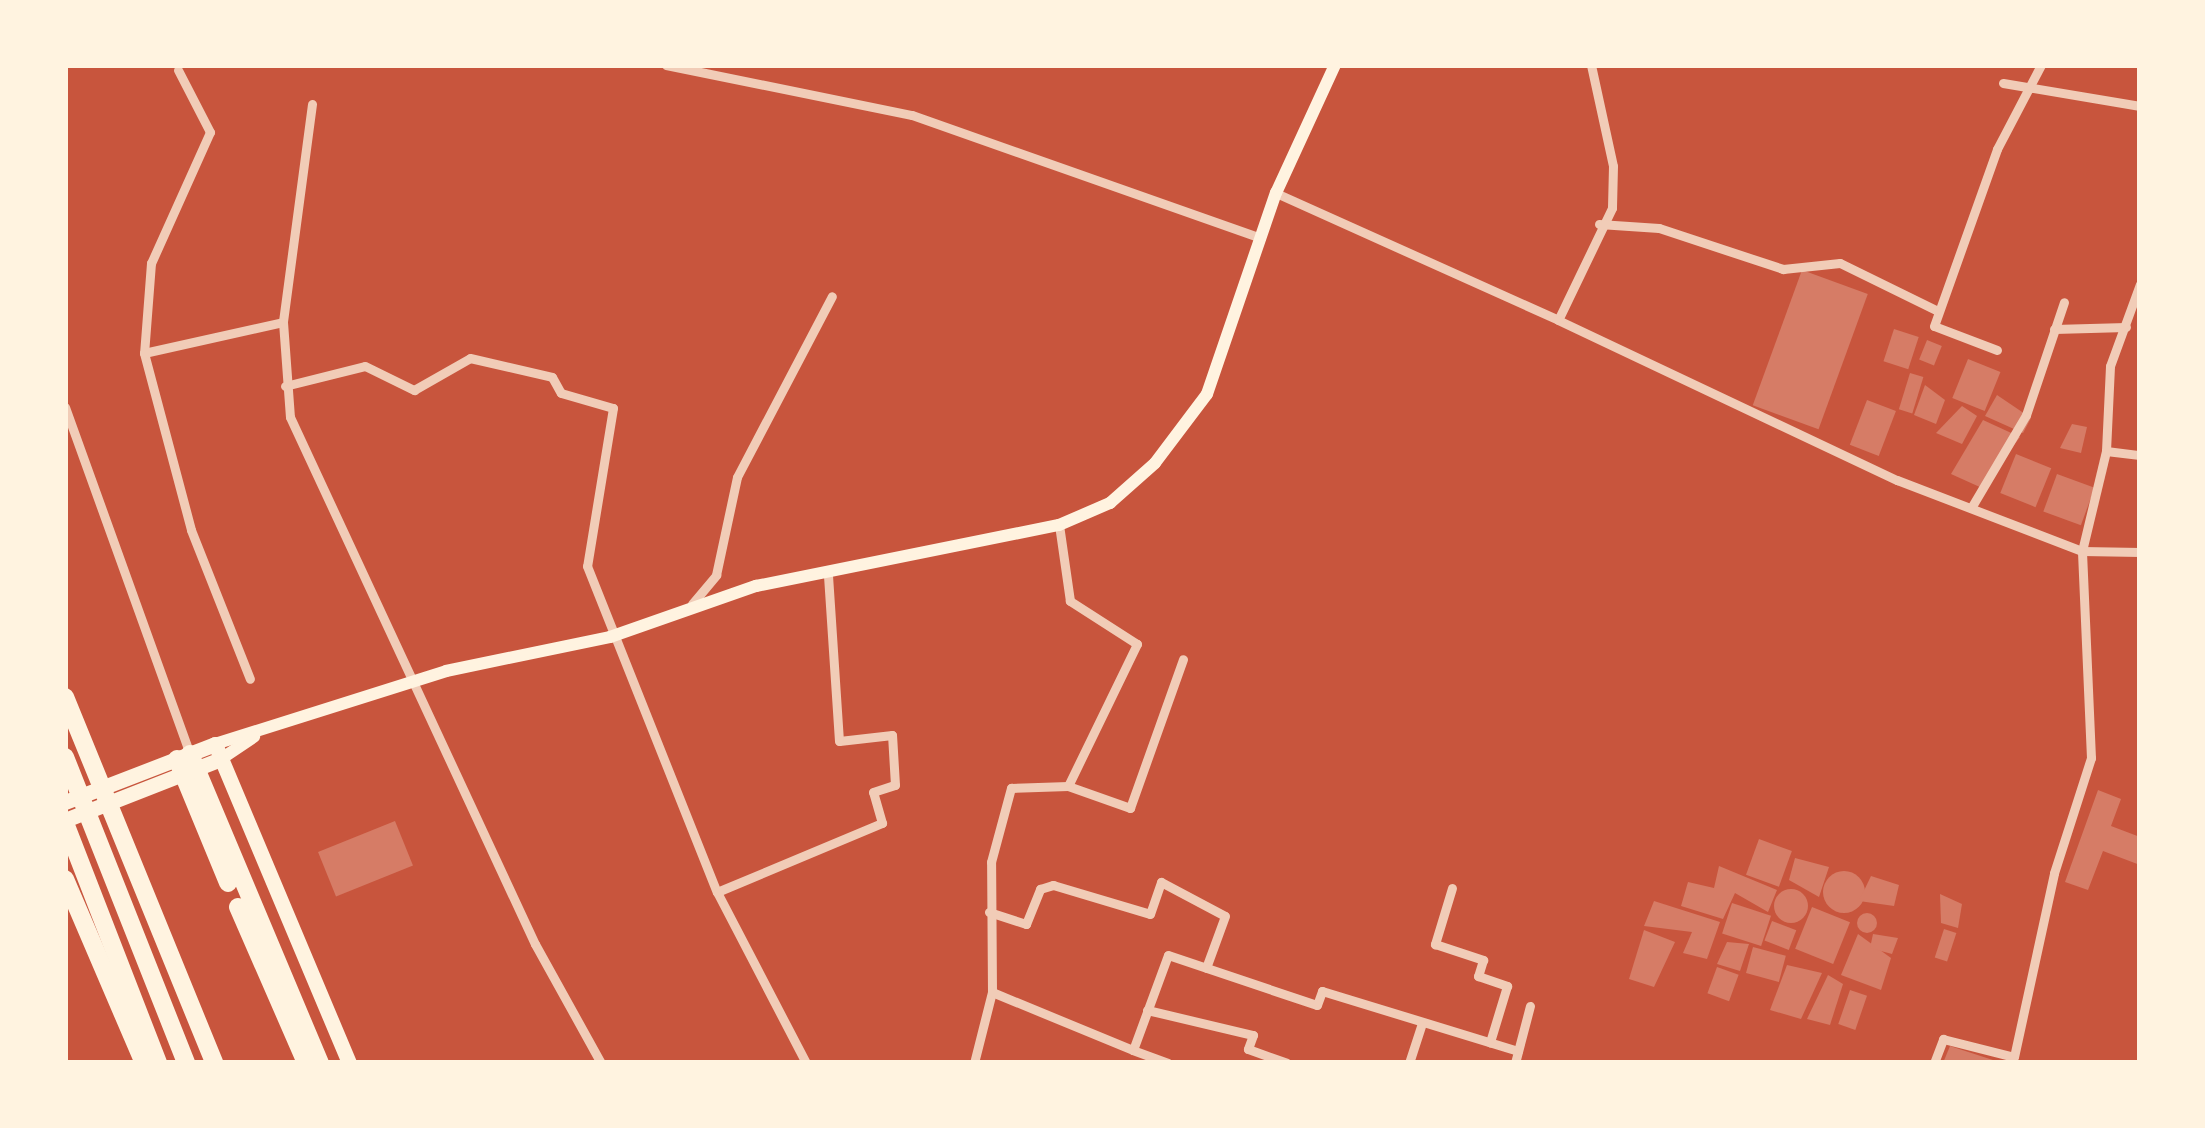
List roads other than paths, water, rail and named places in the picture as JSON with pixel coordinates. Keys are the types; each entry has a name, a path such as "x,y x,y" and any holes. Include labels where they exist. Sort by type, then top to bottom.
{"highway":[{"path":"65,698 214,1063"},
{"path":"65,802 218,752 350,1063"},
{"path":"65,756 186,1063"},
{"path":"158,1063 65,822 186,764"},
{"path":"186,764 306,1063"},
{"path":"186,764 320,1063"},
{"path":"65,879 144,1063"}],"main road":[{"path":"218,752 268,728 412,685 610,637 692,604 1059,526 1110,502 1187,426 1208,394 1276,193 1335,65"}],"street":[{"path":"666,65 912,115 1261,238"},
{"path":"1558,320 1584,280 1600,224 1612,208 1612,166 1591,65"},
{"path":"1997,350 1934,326 1997,148 2041,65"},
{"path":"178,70 210,132 151,263 144,353 191,530 250,679"},
{"path":"2003,83 2140,106"},
{"path":"312,104 283,322 290,418 412,685 601,1063"},
{"path":"1276,193 1971,508 2082,552 2140,552"},
{"path":"1600,224 1660,228 1784,269 1840,263 1938,312"},
{"path":"2014,1057 2054,874 2091,758 2082,552 2106,450 2110,366 2140,284"},
{"path":"692,604 716,575 737,477 832,296"},
{"path":"1971,508 2026,415 2064,302"},
{"path":"144,353 283,322"},
{"path":"2054,329 2126,327"},
{"path":"285,386 365,366 414,390 470,358 552,378 561,393 612,408 586,566 610,637 717,892 806,1063"},
{"path":"65,407 186,764"},
{"path":"2106,450 2140,456"},
{"path":"1059,526 1070,601 1136,644 1068,786"},
{"path":"717,892 882,823 873,792 895,785 892,735 840,741 828,574"},
{"path":"974,1063 992,992 989,912 1011,788 1068,786 1130,808 1183,658"},
{"path":"989,912 1026,924 1040,889 1053,885 1150,914 1161,882 1225,916 1206,968"},
{"path":"1452,888 1435,944 1483,960 1478,976 1506,986 1490,1042"},
{"path":"1132,1050 1168,955 1317,1005 1322,991 1518,1051"},
{"path":"992,992 1161,1062"},
{"path":"1515,1063 1530,1006"},
{"path":"1147,1010 1253,1035 1248,1049 1288,1063"},
{"path":"1409,1063 1422,1023"},
{"path":"1934,1063 1952,1038 2026,1063"}]}
